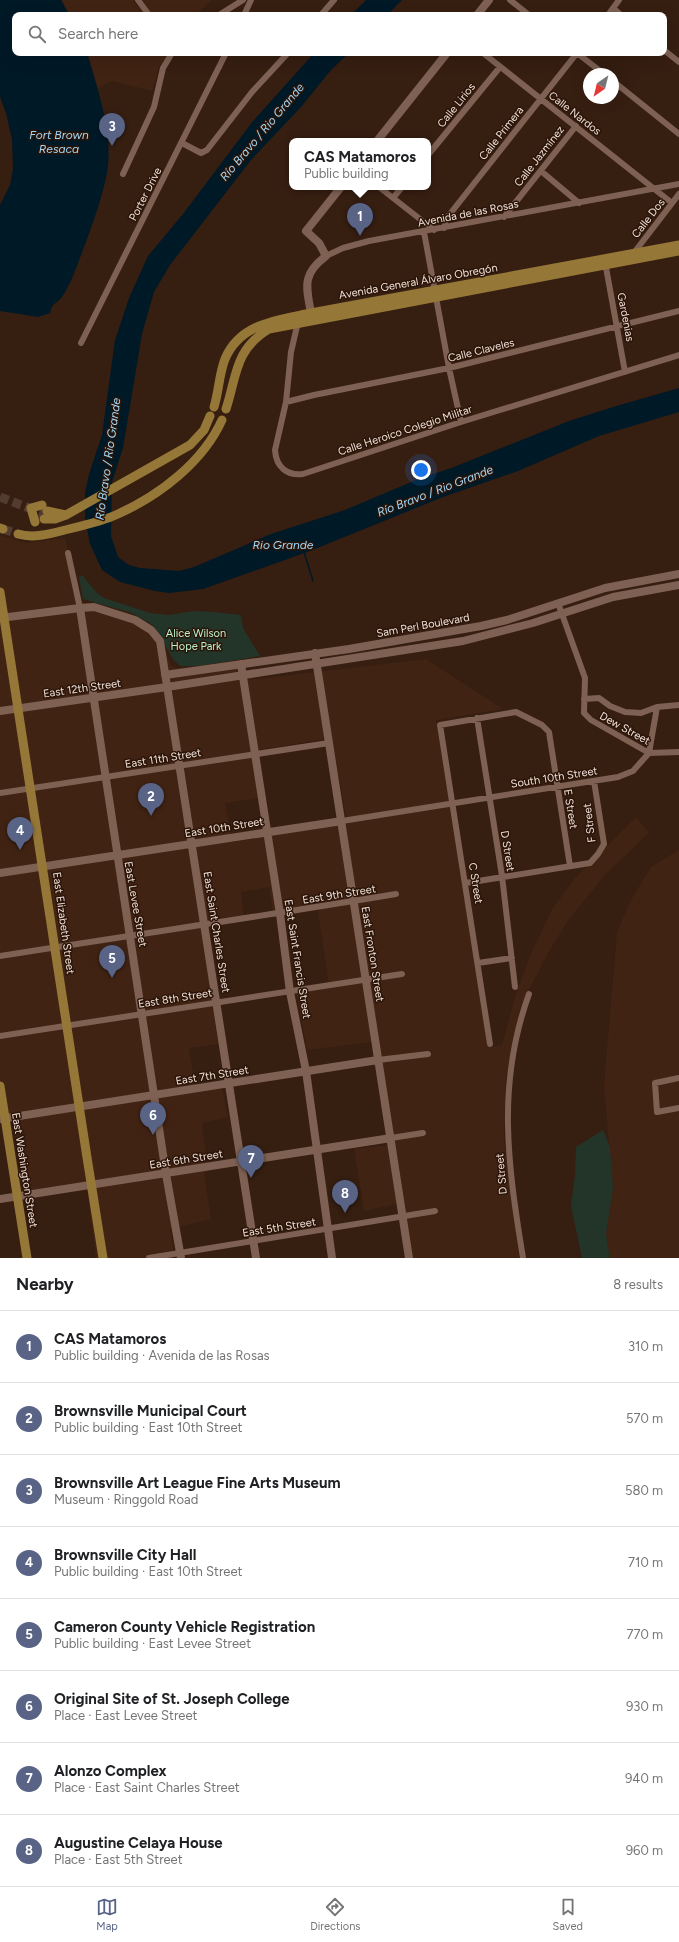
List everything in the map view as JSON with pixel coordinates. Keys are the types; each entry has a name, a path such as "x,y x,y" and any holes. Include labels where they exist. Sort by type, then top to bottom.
{"main road":[{"path":"479,12 489,0"},
{"path":"379,138 445,56"},
{"path":"326,256 319,243 306,231 339,190"},
{"name":"Avenida General Álvaro Obregón","path":"605,262 633,254 679,245"},
{"name":"Avenida General Álvaro Obregón","path":"226,410 236,370 246,349 269,329 356,308 605,262 679,251"},
{"name":"Avenida de las Rosas","path":"311,313 306,280 313,268 326,256"},
{"name":"Avenida General Álvaro Obregón","path":"214,407 225,359 240,337 253,327 263,323 311,313 356,308"},
{"path":"40,513 66,515 170,456 198,438 210,416"},
{"path":"18,534 33,536 101,520 125,510 147,498 184,470 211,441 222,420"},
{"name":"Sam Perl Boulevard","path":"165,675 315,653 481,626 507,620 605,588 679,574"},
{"path":"659,577 660,588"},
{"name":"Sam Perl Boulevard","path":"167,687 463,641 562,615 579,607 602,600 679,585"},
{"name":"East Elizabeth Street","path":"0,592 2,618 19,708 44,865 78,1107 103,1258"},
{"name":"East Saint Charles Street","path":"2,618 94,607 135,620 151,630 160,641 256,1258"},
{"name":"East Levee Street","path":"80,608 106,777 116,856 131,936 166,1174 181,1255"},
{"name":"East Fronton Street","path":"315,653 409,1258"},
{"name":"East Saint Francis Street","path":"241,664 280,914 290,992 306,1071 332,1258"},
{"name":"East 12th Street","path":"0,711 167,687"},
{"name":"East 10th Street","path":"0,873 44,865 116,856 342,821"},
{"name":"East 7th Street","path":"2,1118 378,1060"},
{"name":"East Washington Street","path":"0,1086 2,1118 27,1258"},
{"name":"East 6th Street","path":"0,1199 391,1138"}],"street":[{"path":"138,0 147,12"},
{"path":"224,12 243,0"},
{"path":"245,12 251,0"},
{"path":"324,12 334,0"},
{"path":"510,0 525,12"},
{"path":"610,12 620,0"},
{"path":"613,8 618,12"},
{"path":"667,52 679,62"},
{"path":"123,174 154,107 158,83 163,68 170,56"},
{"name":"Porter Drive","path":"81,342 225,56"},
{"path":"182,142 201,153 207,150 252,92 285,56"},
{"name":"Calle Nardos","path":"487,56 672,203"},
{"name":"Calle Primera","path":"444,228 446,219 575,56"},
{"path":"581,56 596,68"},
{"name":"Calle Lirios","path":"431,151 500,67"},
{"path":"619,87 679,134"},
{"name":"Calle Jazmínez","path":"504,217 576,126"},
{"path":"541,171 580,203"},
{"name":"Avenida de las Rosas","path":"326,256 352,245 679,184"},
{"path":"383,190 434,230"},
{"path":"393,198 400,190"},
{"name":"Calle Dos","path":"633,254 679,194"},
{"path":"424,232 449,368 461,422"},
{"name":"Gardenias","path":"605,262 618,325 625,372"},
{"name":"Calle Claveles","path":"286,402 449,368 679,311"},
{"name":"Calle Heroico Colegio Militar","path":"298,322 292,346 286,402 275,450 275,458 279,466 287,473 295,475 303,474 461,422 679,355"},
{"name":"East Levee Street","path":"68,553 80,608"},
{"name":"Dew Street","path":"558,603 586,678 584,713 591,720 649,753 679,752"},
{"path":"584,699 600,698 610,706 625,712 641,714 657,707 679,705"},
{"path":"649,753 657,707"},
{"name":"E Street","path":"477,718 516,712 542,725 549,732 570,866"},
{"name":"C Street","path":"477,718 440,725 466,883 490,1044"},
{"name":"D Street","path":"477,718 502,876 515,988"},
{"name":"East 11th Street","path":"0,793 31,787 330,743"},
{"name":"South 10th Street","path":"452,805 618,777 633,771 649,753"},
{"name":"F Street","path":"466,883 590,862 598,854 604,844 594,782"},
{"name":"East 10th Street","path":"342,821 452,805"},
{"name":"East 9th Street","path":"0,956 204,923 280,914 396,894"},
{"path":"478,963 512,958"},
{"name":"East 8th Street","path":"0,1036 402,974"},
{"name":"D Street","path":"523,1258 512,1187 508,1105 511,1062 519,1023 530,994"},
{"name":"East 7th Street","path":"378,1060 428,1054"},
{"path":"679,1078 655,1083 657,1112 679,1108"},
{"name":"East 6th Street","path":"391,1138 423,1133"},
{"name":"East 5th Street","path":"149,1258 181,1255 253,1241 435,1211"}],"shaded area":[{"path":"62,0 133,0 142,12 68,12"},
{"path":"142,0 212,0 198,12 151,12"},
{"path":"89,56 166,56 159,67 152,91 112,81 98,88"},
{"path":"0,535 26,543 65,538 81,602 125,612 150,626 160,638 172,667 179,668 241,664 258,798 225,803 232,842 347,823 332,738 258,750 247,680 426,659 503,709 436,720 488,1047 502,1045 515,997 530,956 552,909 575,878 636,817 649,833 606,874 569,919 548,953 528,992 513,1037 506,1079 504,1139 519,1258 406,1258 397,1204 364,1211 354,1149 387,1145 371,1042 307,1050 296,991 329,986 318,910 274,918 269,887 241,892 244,916 200,920 218,1044 189,1048 196,1092 222,1087 228,1117 202,1123 208,1172 204,1173 211,1219 170,1229 175,1258 96,1258 87,1189 23,1198 13,1121 0,1123"},
{"path":"679,850 679,1258 610,1258 606,1234 613,1189 604,1085 617,932 630,902 651,867"}],"green space":[{"name":"Alice Wilson Hope Park","path":"82,575 97,593 104,598 150,613 168,615 194,611 241,615 243,628 260,656 199,666 180,666 173,659 153,625 132,613 83,599 79,577"},
{"path":"603,1130 610,1147 613,1189 606,1234 610,1258 582,1258 571,1206 575,1175 576,1147"}],"water":[{"name":"Fort Brown Resaca","path":"0,0 61,0 67,12 12,12 12,56 88,56 106,123 109,152 108,166 103,192 94,221 68,287 60,300 53,305 50,313 38,317 0,311 0,205 10,185 13,169 12,140 6,113 0,97"},
{"path":"366,0 402,0 390,12 354,12"},
{"name":"Rio Grande","path":"311,56 346,56 331,70 301,107 251,160 170,265 154,292 142,334 123,448 112,482 111,536 118,557 129,565 140,568 179,571 194,567 271,534 345,510 416,480 454,467 569,421 679,388 679,412 599,436 518,471 443,497 310,551 203,589 169,593 155,591 120,582 102,570 90,544 85,518 85,493 89,474 102,435 115,340 129,298 148,256 183,214 253,121"}],"waterway":[{"path":"304,552 313,581"}],"tunnel":[{"path":"0,497 29,508"},
{"path":"39,513 46,515"},
{"path":"3,529 18,534"}],"place":[{"name":"Brownsville Art League Fine Arts Museum","path":"112,146"},
{"name":"CAS Matamoros","path":"360,236"},
{"name":"Brownsville Municipal Court","path":"151,816"},
{"name":"Brownsville City Hall","path":"20,850"},
{"name":"Cameron County Vehicle Registration","path":"112,978"},
{"name":"Original Site of St. Joseph College","path":"153,1135"},
{"name":"Alonzo Complex","path":"251,1178"},
{"name":"Augustine Celaya House","path":"345,1213"}],"water label":[{"name":"Río Bravo / Rio Grande","path":"262,132"},
{"name":"Río Bravo / Rio Grande","path":"108,459"},
{"name":"Río Bravo / Rio Grande","path":"435,491"}]}
